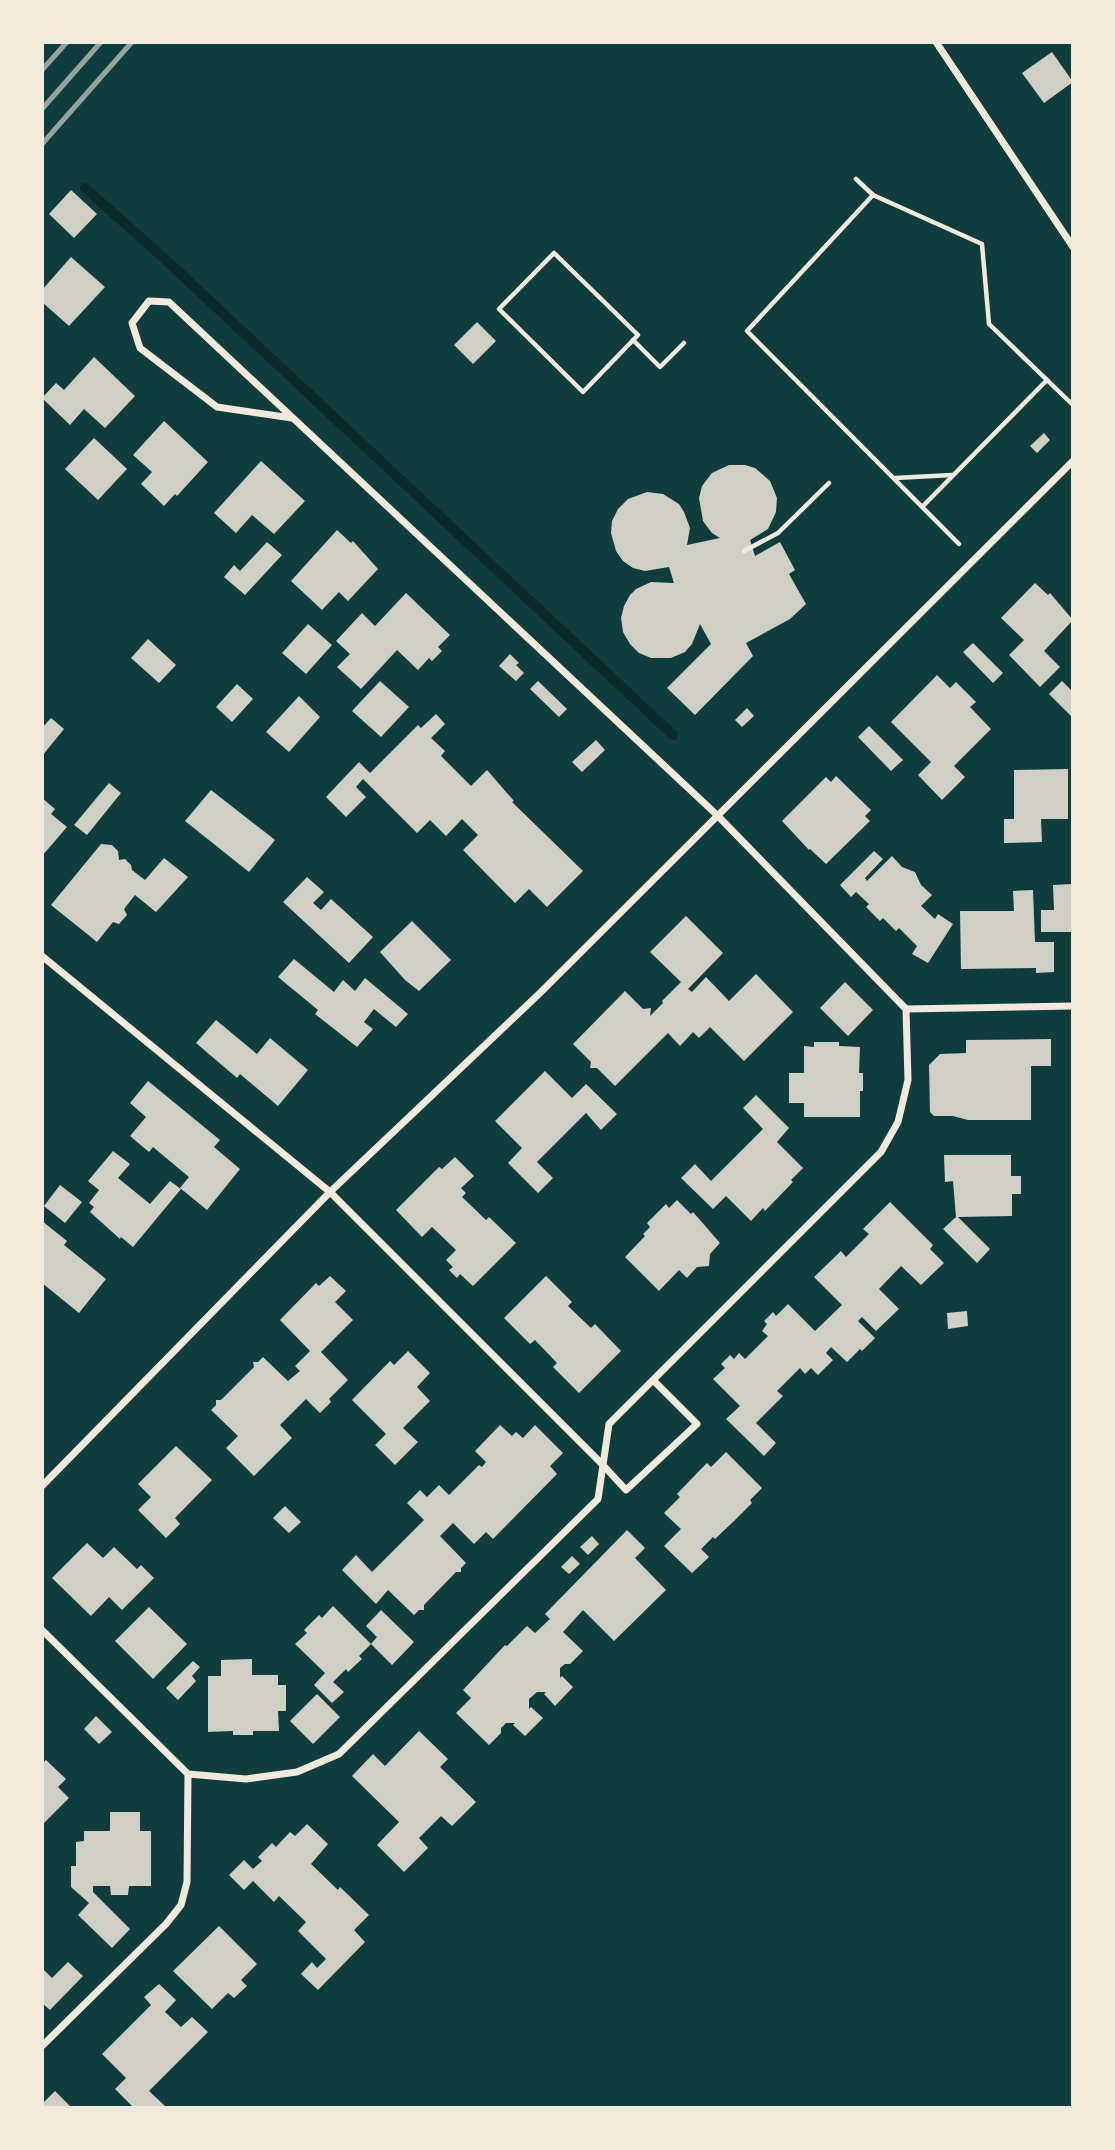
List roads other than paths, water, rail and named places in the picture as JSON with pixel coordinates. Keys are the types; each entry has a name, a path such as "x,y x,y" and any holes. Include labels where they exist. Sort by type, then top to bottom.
{"street":[{"path":"936,42 1073,247"},
{"path":"42,1630 188,1774 246,1779 297,1772 339,1754 598,1499 609,1424 881,1152 898,1122 908,1080 906,1009 718,815 169,302 149,300 132,323 141,348 217,407 292,418"},
{"path":"42,1486 330,1192 541,992 1073,461"},
{"path":"42,956 330,1192 626,1490 697,1424 654,1381"},
{"path":"906,1009 1073,1006"},
{"path":"42,2046 166,1924 181,1905 187,1882 188,1774"}],"waterway":[{"path":"85,188 166,260 673,735"}],"railway":[{"path":"42,70 67,42"},
{"path":"42,109 101,42"},
{"path":"42,144 132,42"}]}
